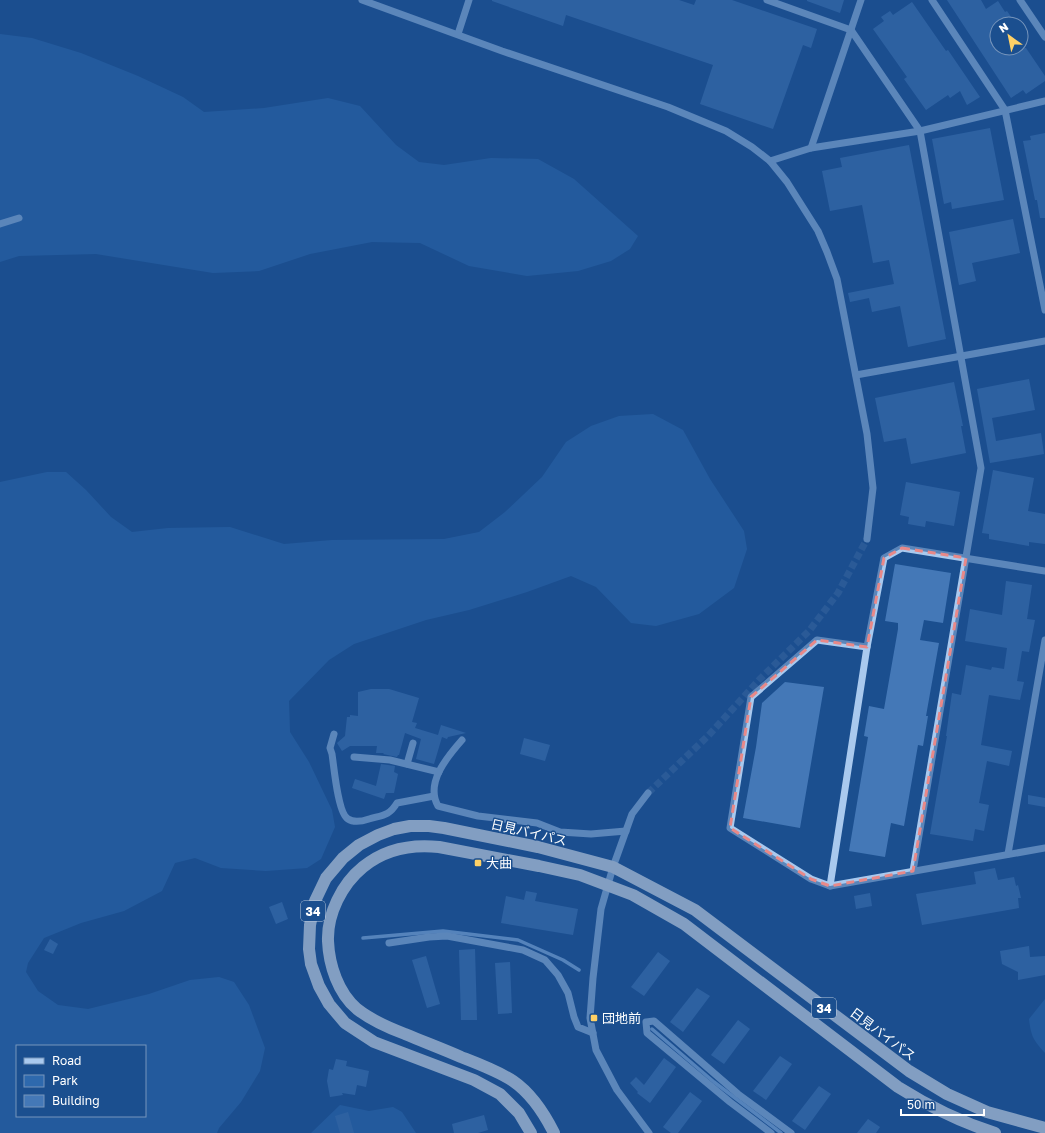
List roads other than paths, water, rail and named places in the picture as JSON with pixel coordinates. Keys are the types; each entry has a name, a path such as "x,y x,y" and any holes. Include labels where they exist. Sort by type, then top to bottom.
{"highway":[{"name":"日見バイパス","path":"531,1133 519,1114 500,1094 474,1080 374,1042 345,1023 329,1004 321,990 311,964 309,949 310,925 315,901 326,878 350,851 359,845 394,829 410,826 444,828 538,847 613,867 695,910 915,1075 947,1094 987,1112 1045,1128"},
{"name":"34","path":"554,1133 547,1118 536,1103 513,1081 485,1066 385,1026 357,1009 345,995 331,965 328,952 327,931 332,911 348,881 372,859 387,852 401,848 427,846 439,847 580,875 633,895 684,924 761,981 898,1087 939,1110 979,1128 995,1133"}],"street":[{"path":"362,0 502,51 668,107 726,131 752,147 770,161 797,197 818,231 837,279 867,434 873,488 867,539"},
{"path":"458,34 469,0"},
{"path":"767,0 851,30 920,130 981,468 913,871"},
{"path":"811,148 861,0"},
{"path":"932,0 1005,110 1045,310"},
{"path":"1020,0 1045,37"},
{"path":"770,161 811,148 920,130 1045,101"},
{"path":"0,224 20,218"},
{"path":"856,375 1045,341"},
{"path":"830,886 867,647 884,558 902,548 1045,571"},
{"path":"867,647 817,640 751,697 730,828 811,879 830,886 1045,848"},
{"path":"1008,854 1045,640"},
{"path":"334,734 330,748 339,803 344,816 349,820 361,821 391,812 397,803 434,796"},
{"path":"462,740 450,753 439,772 434,787 434,800 438,806 478,816 536,824 560,832 591,834 626,831"},
{"path":"407,764 413,743"},
{"path":"354,757 390,760 439,772"},
{"path":"648,793 632,814 613,867 601,909 590,1018 596,1050 617,1090 648,1133"},
{"path":"389,943 447,936 523,950 545,960 558,975 568,993 578,1027 593,1033"},
{"path":"771,1133 730,1102 647,1033 646,1022 654,1021 738,1094 791,1133"},
{"path":"730,1102 737,1094"}],"waterway":[{"path":"363,938 443,931 518,940 563,960 579,970"},
{"path":"652,1029 714,1082 781,1133"}],"tunnel":[{"path":"648,793 708,736 759,680 809,631 838,593 867,539"}],"place":[{"name":"大曲","path":"478,863"},
{"name":"団地前","path":"594,1018"}]}
